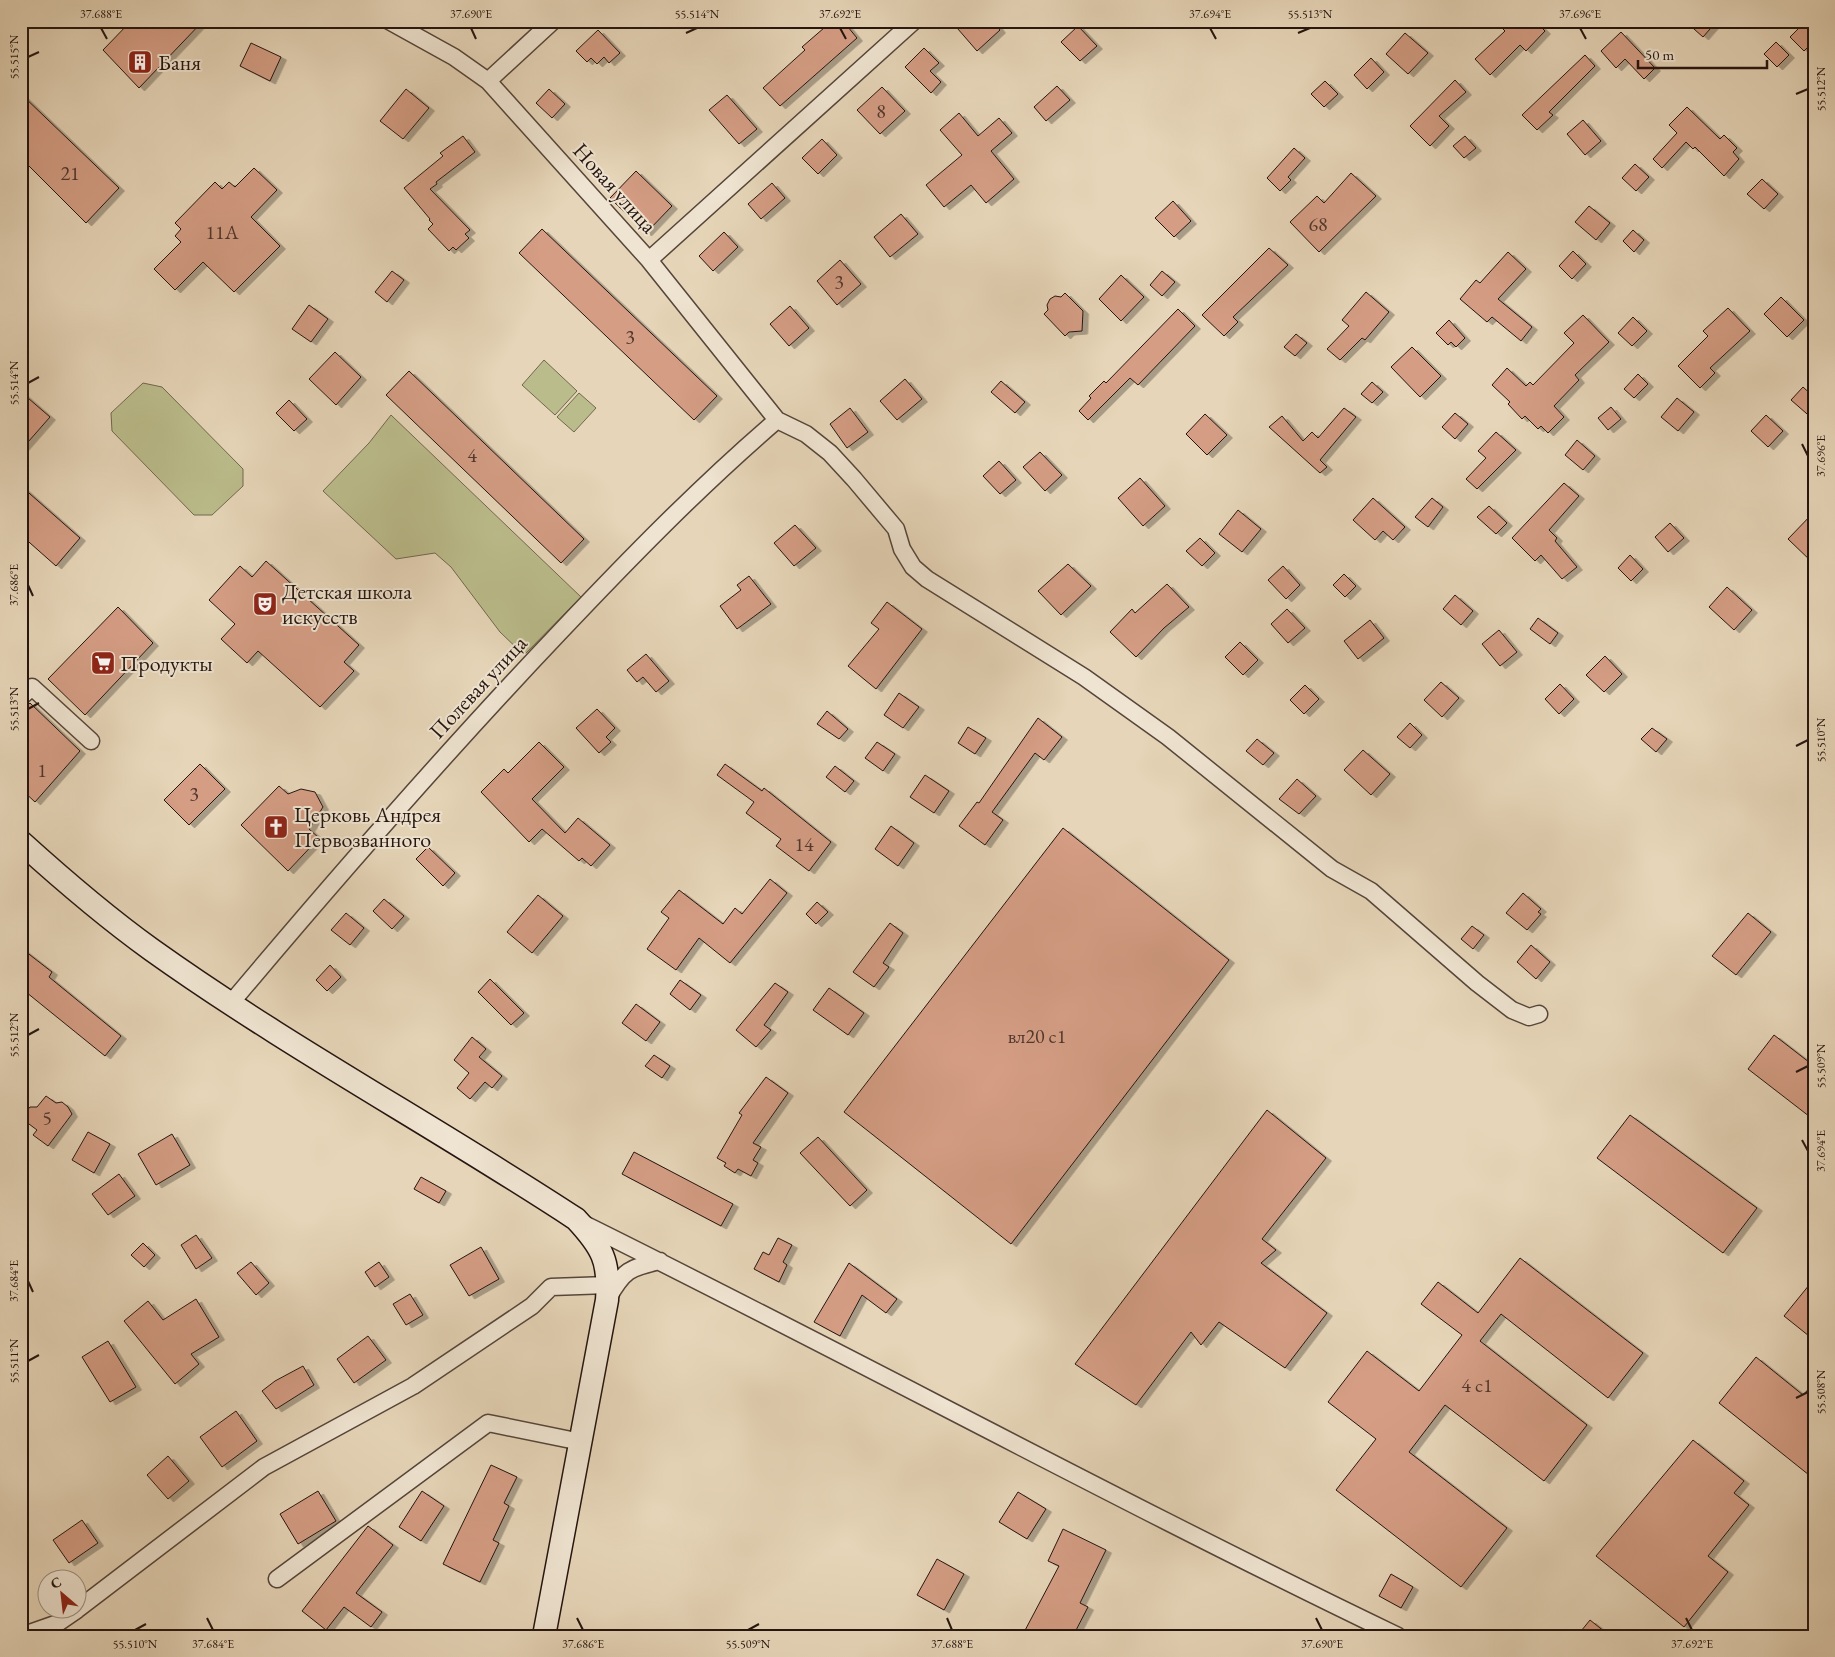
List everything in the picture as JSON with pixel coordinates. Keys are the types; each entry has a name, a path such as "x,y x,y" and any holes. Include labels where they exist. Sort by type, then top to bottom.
{"main road":[{"path":"21,842 78,893 144,944 231,1003 576,1219 598,1244 606,1266 608,1292 544,1636"}],"street":[{"name":"Новая улица","path":"389,21 454,57 488,81 649,260 777,420"},
{"path":"488,81 553,21"},
{"path":"649,260 914,21"},
{"path":"777,420 806,434 842,466 896,528 902,549 914,568 927,579 1084,678 1168,737 1332,870 1371,891 1476,983 1512,1010 1529,1017 1539,1014"},
{"name":"Полевая улица","path":"231,1003 392,813 499,696 676,513 777,420"},
{"path":"21,697 32,687 91,741"},
{"path":"576,1219 1261,1570 1398,1636"},
{"path":"88,1601 264,1468 413,1386 532,1306 551,1287 608,1292 629,1270 660,1261"},
{"path":"277,1579 488,1423 580,1442"},
{"path":"21,1636 62,1620"}],"green space":[{"path":"544,360 577,391 555,415 522,385"},
{"path":"143,383 162,387 243,469 243,486 212,515 194,515 112,431 111,413"},
{"path":"579,393 596,408 574,432 557,417"},
{"path":"391,415 581,597 524,655 500,632 451,567 435,553 396,559 323,491 369,443"}],"building":[{"name":"Баня","path":"131,21 203,21 139,88 103,50"},
{"path":"832,21 843,21 857,38 780,106 763,88 805,50 802,47"},
{"path":"951,21 993,21 1000,30 977,51"},
{"path":"1509,21 1535,21 1545,31 1526,51 1520,45 1490,75 1475,59 1505,31 1502,28"},
{"path":"1685,21 1717,21 1703,37"},
{"path":"1805,22 1814,30 1814,41 1804,51 1790,37"},
{"path":"1078,26 1097,46 1080,61 1061,42"},
{"path":"598,30 620,53 609,63 604,57 597,64 591,58 587,62 576,51"},
{"path":"1621,32 1655,68 1644,79 1625,59 1616,68 1601,51"},
{"path":"1405,33 1428,53 1408,74 1386,54"},
{"path":"1776,42 1789,55 1777,67 1764,54"},
{"path":"251,43 281,57 270,81 240,66"},
{"path":"924,48 939,63 930,71 941,82 931,93 905,67"},
{"path":"1585,55 1595,66 1549,112 1553,115 1537,130 1522,115"},
{"path":"1371,58 1384,72 1367,89 1354,75"},
{"path":"1455,80 1466,92 1439,116 1449,126 1430,146 1410,126"},
{"path":"1325,81 1338,94 1324,107 1311,94"},
{"path":"1057,86 1070,100 1046,121 1034,107"},
{"path":"882,87 905,111 880,134 857,110"},
{"path":"406,89 429,108 403,139 380,121"},
{"path":"549,89 565,104 552,118 536,103"},
{"path":"21,94 119,188 86,223 21,158"},
{"path":"727,95 757,129 739,144 709,110"},
{"path":"1687,107 1720,139 1724,135 1737,148 1733,152 1739,159 1724,176 1695,147 1693,149 1686,142 1662,168 1653,159 1677,133 1669,125"},
{"path":"959,113 978,136 999,118 1012,133 991,151 1014,179 986,203 971,185 944,207 926,185 962,155 940,130"},
{"path":"1583,120 1601,141 1585,155 1567,134"},
{"path":"463,136 475,152 436,182 437,184 430,189 470,230 465,234 469,238 456,250 453,247 449,251 428,229 433,224 404,188 443,156 440,153"},
{"path":"1465,136 1476,148 1464,158 1453,146"},
{"path":"822,139 837,155 818,174 802,158"},
{"path":"1294,148 1305,158 1288,177 1291,180 1280,191 1267,178"},
{"path":"1635,164 1649,177 1636,191 1622,178"},
{"path":"254,168 277,190 251,217 280,246 234,292 203,262 175,290 154,269 181,242 175,236 181,229 175,223 215,182 222,189 229,182 235,187"},
{"path":"636,171 672,206 646,233 610,198"},
{"path":"1351,173 1376,196 1319,252 1290,222 1317,196 1324,203"},
{"path":"1762,179 1778,194 1764,209 1747,194"},
{"path":"772,183 785,198 761,219 748,204"},
{"path":"1173,201 1191,221 1174,237 1155,218"},
{"path":"1589,206 1610,223 1596,240 1575,222"},
{"path":"901,214 918,234 890,257 874,237"},
{"path":"542,229 717,396 694,420 519,253"},
{"path":"1633,230 1644,240 1634,252 1623,241"},
{"path":"724,232 738,247 713,271 699,256"},
{"path":"1269,248 1288,265 1233,317 1238,322 1224,336 1202,315"},
{"path":"1573,251 1586,264 1572,279 1559,266"},
{"path":"1508,252 1526,269 1498,299 1532,327 1521,341 1492,317 1487,322 1460,299 1476,280 1480,283"},
{"path":"840,260 861,284 837,305 817,281"},
{"path":"392,271 404,280 387,302 375,292"},
{"path":"1162,271 1175,282 1162,296 1150,285"},
{"path":"1121,275 1144,297 1121,321 1099,299"},
{"path":"1366,292 1389,312 1365,340 1362,338 1340,360 1327,349 1349,326 1342,320"},
{"path":"1065,293 1083,311 1082,331 1069,332 1065,336 1044,314 1048,310 1047,305 1050,299 1055,296 1061,297"},
{"path":"1781,297 1804,320 1787,337 1764,314"},
{"path":"309,305 328,319 311,342 292,329"},
{"path":"790,306 809,328 789,346 770,324"},
{"path":"1728,308 1750,331 1710,368 1715,373 1700,388 1678,366 1708,336 1703,331"},
{"path":"1178,309 1195,326 1138,385 1130,378 1088,420 1079,411 1091,398 1089,396 1104,381 1106,383"},
{"path":"1583,315 1609,342 1575,375 1579,380 1554,406 1564,417 1548,433 1541,426 1538,429 1525,416 1522,419 1508,404 1510,402 1492,385 1507,368 1526,386 1530,382 1533,385 1574,343 1564,333"},
{"path":"1633,317 1647,331 1632,346 1618,333"},
{"path":"1449,320 1465,338 1456,347 1451,342 1448,345 1436,333"},
{"path":"1296,334 1307,343 1295,356 1284,347"},
{"path":"1412,347 1441,376 1420,397 1391,367"},
{"path":"335,352 361,377 336,405 309,379"},
{"path":"409,371 584,539 561,563 386,395"},
{"path":"1638,374 1648,384 1634,398 1624,389"},
{"path":"905,379 922,399 897,420 880,401"},
{"path":"1001,381 1025,402 1015,413 991,392"},
{"path":"1372,382 1383,392 1372,403 1361,394"},
{"path":"1803,387 1814,397 1814,420 1791,400"},
{"path":"21,392 50,417 21,450"},
{"path":"1677,398 1694,412 1678,431 1661,417"},
{"path":"289,400 307,419 294,431 276,413"},
{"path":"1611,407 1621,419 1608,430 1598,418"},
{"path":"850,408 868,432 847,448 830,424"},
{"path":"1344,408 1356,417 1320,460 1327,467 1320,473 1269,427 1282,416 1303,441 1312,432 1318,438"},
{"path":"1455,413 1468,424 1455,439 1442,427"},
{"path":"1205,414 1227,435 1207,455 1186,434"},
{"path":"1766,415 1783,431 1768,447 1751,431"},
{"path":"1496,432 1516,450 1477,489 1466,479 1486,458 1478,451"},
{"path":"1577,440 1595,456 1583,470 1565,455"},
{"path":"1040,452 1062,475 1045,491 1023,467"},
{"path":"999,461 1016,480 1000,494 983,476"},
{"path":"1140,478 1165,506 1143,526 1118,498"},
{"path":"1564,483 1579,496 1549,530 1557,538 1555,541 1577,567 1562,579 1541,555 1535,561 1512,538"},
{"path":"21,486 80,538 56,566 21,535"},
{"path":"1373,498 1405,527 1393,540 1383,531 1375,540 1353,520"},
{"path":"1432,498 1443,507 1428,527 1415,517"},
{"path":"1489,506 1507,523 1496,534 1477,517"},
{"path":"1238,510 1261,529 1242,552 1219,534"},
{"path":"1814,512 1814,564 1788,539"},
{"path":"1670,523 1684,538 1668,552 1655,537"},
{"path":"795,525 816,548 794,566 774,543"},
{"path":"1200,538 1215,553 1202,566 1186,551"},
{"path":"1630,555 1643,569 1631,581 1618,568"},
{"path":"266,561 359,645 344,662 354,671 320,707 258,651 247,663 221,639 235,624 209,600 240,566 252,577"},
{"path":"1068,564 1091,586 1061,615 1038,591"},
{"path":"1283,566 1300,585 1286,599 1268,580"},
{"path":"1344,574 1356,586 1345,597 1333,585"},
{"path":"749,576 771,604 737,629 720,606 741,590 737,585"},
{"path":"1167,584 1189,607 1164,628 1136,657 1110,632 1132,609 1135,613"},
{"path":"1727,587 1752,610 1734,630 1709,607"},
{"path":"1455,595 1473,611 1461,625 1443,609"},
{"path":"887,602 922,629 876,689 848,666 879,629 871,623"},
{"path":"118,607 153,643 85,715 48,679"},
{"path":"1287,609 1305,628 1288,643 1271,624"},
{"path":"1538,618 1558,633 1550,644 1530,629"},
{"path":"1370,620 1384,638 1358,659 1344,641"},
{"path":"1499,630 1517,652 1500,666 1482,644"},
{"path":"1240,642 1258,660 1243,675 1225,657"},
{"path":"646,654 669,681 656,692 643,677 637,682 627,670"},
{"path":"1605,656 1622,674 1604,692 1586,675"},
{"path":"1441,682 1459,698 1442,717 1424,700"},
{"path":"1560,684 1574,699 1559,714 1545,699"},
{"path":"1305,685 1319,699 1304,714 1290,700"},
{"path":"899,693 919,707 903,728 884,715"},
{"path":"30,703 80,751 35,802 21,789 21,712"},
{"path":"597,709 615,728 606,737 611,742 599,753 576,728"},
{"path":"827,711 848,729 839,739 817,724"},
{"path":"1038,718 1062,737 1044,760 1035,753 992,812 1003,820 985,845 959,826 977,802 979,803"},
{"path":"1410,723 1422,735 1410,748 1397,737"},
{"path":"968,727 986,738 975,754 958,743"},
{"path":"1652,728 1667,739 1656,752 1641,739"},
{"path":"1257,739 1274,753 1263,765 1246,751"},
{"path":"539,742 564,767 532,799 565,833 578,818 610,845 591,866 582,858 579,861 542,829 529,842 481,792 504,769 508,773"},
{"path":"877,742 895,754 883,771 865,758"},
{"path":"1363,750 1390,774 1371,795 1344,770"},
{"path":"200,764 225,789 189,825 164,800"},
{"path":"725,764 762,791 764,788 831,842 809,871 776,846 781,839 746,813 754,802 717,775"},
{"path":"835,766 854,781 845,792 826,777"},
{"path":"925,775 949,791 934,813 910,797"},
{"path":"1297,779 1316,796 1299,814 1279,799"},
{"name":"Церковь Андрея Первозванного","path":"279,786 288,794 301,789 315,792 323,807 309,829 319,838 288,871 241,825"},
{"path":"891,826 914,843 898,866 875,849"},
{"path":"1063,828 1229,960 1011,1244 844,1112"},
{"path":"428,847 455,873 443,886 416,859"},
{"path":"770,879 787,893 730,963 699,938 676,970 647,949 669,918 661,912 679,890 723,924 735,908 742,914"},
{"path":"1523,893 1541,909 1538,912 1541,914 1527,930 1506,913"},
{"path":"538,895 563,916 532,953 507,932"},
{"path":"384,899 404,916 392,929 373,911"},
{"path":"817,902 828,912 816,924 806,914"},
{"path":"346,913 364,928 350,945 331,930"},
{"path":"1748,913 1771,932 1736,975 1712,956"},
{"path":"890,923 903,933 883,963 889,967 874,987 853,972"},
{"path":"1472,926 1484,935 1473,949 1461,939"},
{"path":"1531,945 1550,962 1536,979 1517,962"},
{"path":"21,948 52,972 49,977 121,1036 105,1056 21,988"},
{"path":"330,965 341,977 327,991 316,980"},
{"path":"490,979 524,1013 511,1025 478,992"},
{"path":"680,980 701,995 690,1010 670,994"},
{"path":"775,983 788,992 764,1025 771,1030 756,1047 736,1030"},
{"path":"829,988 864,1013 848,1035 813,1010"},
{"path":"636,1004 660,1022 646,1041 622,1023"},
{"path":"1774,1035 1814,1066 1814,1120 1748,1069"},
{"path":"472,1037 486,1049 479,1057 502,1076 492,1088 485,1082 470,1099 457,1088 469,1073 454,1060"},
{"path":"654,1055 670,1066 662,1078 645,1066"},
{"path":"766,1077 788,1093 753,1143 761,1147 753,1160 758,1163 751,1176 738,1169 735,1173 724,1166 726,1163 717,1158 742,1115 739,1113"},
{"path":"46,1096 56,1103 62,1102 72,1114 48,1146 33,1135 37,1130 25,1121 24,1114 30,1107 37,1107"},
{"path":"1267,1110 1326,1158 1262,1239 1276,1250 1261,1263 1327,1313 1285,1368 1219,1322 1201,1345 1191,1332 1136,1405 1075,1364"},
{"path":"1630,1115 1757,1208 1723,1253 1597,1158"},
{"path":"88,1132 110,1144 94,1173 72,1160"},
{"path":"172,1134 190,1165 156,1185 138,1154"},
{"path":"818,1137 867,1190 850,1206 800,1153"},
{"path":"634,1152 733,1204 721,1226 622,1174"},
{"path":"119,1174 135,1196 108,1215 92,1194"},
{"path":"421,1177 446,1191 439,1203 414,1189"},
{"path":"196,1235 212,1258 196,1269 181,1245"},
{"path":"778,1238 792,1245 783,1262 787,1265 779,1282 754,1269 763,1252 769,1255"},
{"path":"143,1243 155,1255 144,1267 131,1255"},
{"path":"481,1247 499,1279 469,1296 450,1265"},
{"path":"1520,1258 1643,1353 1608,1398 1501,1314 1480,1341 1587,1425 1544,1481 1445,1405 1409,1452 1507,1528 1461,1587 1336,1490 1376,1439 1328,1402 1367,1351 1419,1391 1462,1335 1421,1304 1438,1282 1478,1313"},
{"path":"251,1262 269,1283 256,1295 237,1273"},
{"path":"379,1262 389,1277 375,1287 365,1272"},
{"path":"849,1263 897,1299 886,1313 862,1295 840,1336 814,1322"},
{"path":"1814,1279 1814,1340 1784,1316"},
{"path":"410,1294 423,1315 406,1325 393,1304"},
{"path":"196,1299 219,1337 191,1354 199,1364 175,1384 124,1321 148,1301 163,1320"},
{"path":"368,1336 386,1360 354,1383 337,1359"},
{"path":"108,1341 136,1387 110,1402 82,1357"},
{"path":"1756,1357 1803,1395 1814,1383 1814,1479 1719,1403"},
{"path":"303,1366 314,1385 276,1409 262,1391 275,1381"},
{"path":"236,1411 257,1441 222,1467 200,1437"},
{"path":"1693,1440 1744,1481 1734,1493 1749,1505 1708,1556 1728,1572 1684,1627 1596,1556"},
{"path":"168,1456 189,1481 168,1499 147,1475"},
{"path":"491,1465 517,1477 504,1503 509,1506 493,1540 499,1543 480,1582 443,1564"},
{"path":"318,1491 336,1521 298,1544 280,1514"},
{"path":"422,1491 444,1506 421,1541 399,1527"},
{"path":"1018,1492 1046,1509 1027,1539 999,1522"},
{"path":"82,1520 98,1543 69,1563 53,1540"},
{"path":"368,1526 393,1545 356,1593 382,1612 371,1627 344,1607 326,1630 302,1611"},
{"path":"1063,1529 1106,1550 1080,1603 1088,1607 1073,1636 1022,1636 1059,1566 1048,1561"},
{"path":"937,1559 964,1574 944,1610 917,1595"},
{"path":"1391,1574 1413,1587 1401,1608 1379,1596"},
{"path":"1590,1620 1610,1636 1577,1636"}],"place":[{"name":"Баня","path":"140,62"},
{"name":"Детская школа искусств","path":"265,604"},
{"name":"Продукты","path":"103,663"},
{"name":"Церковь Андрея Первозванного","path":"276,827"}]}
